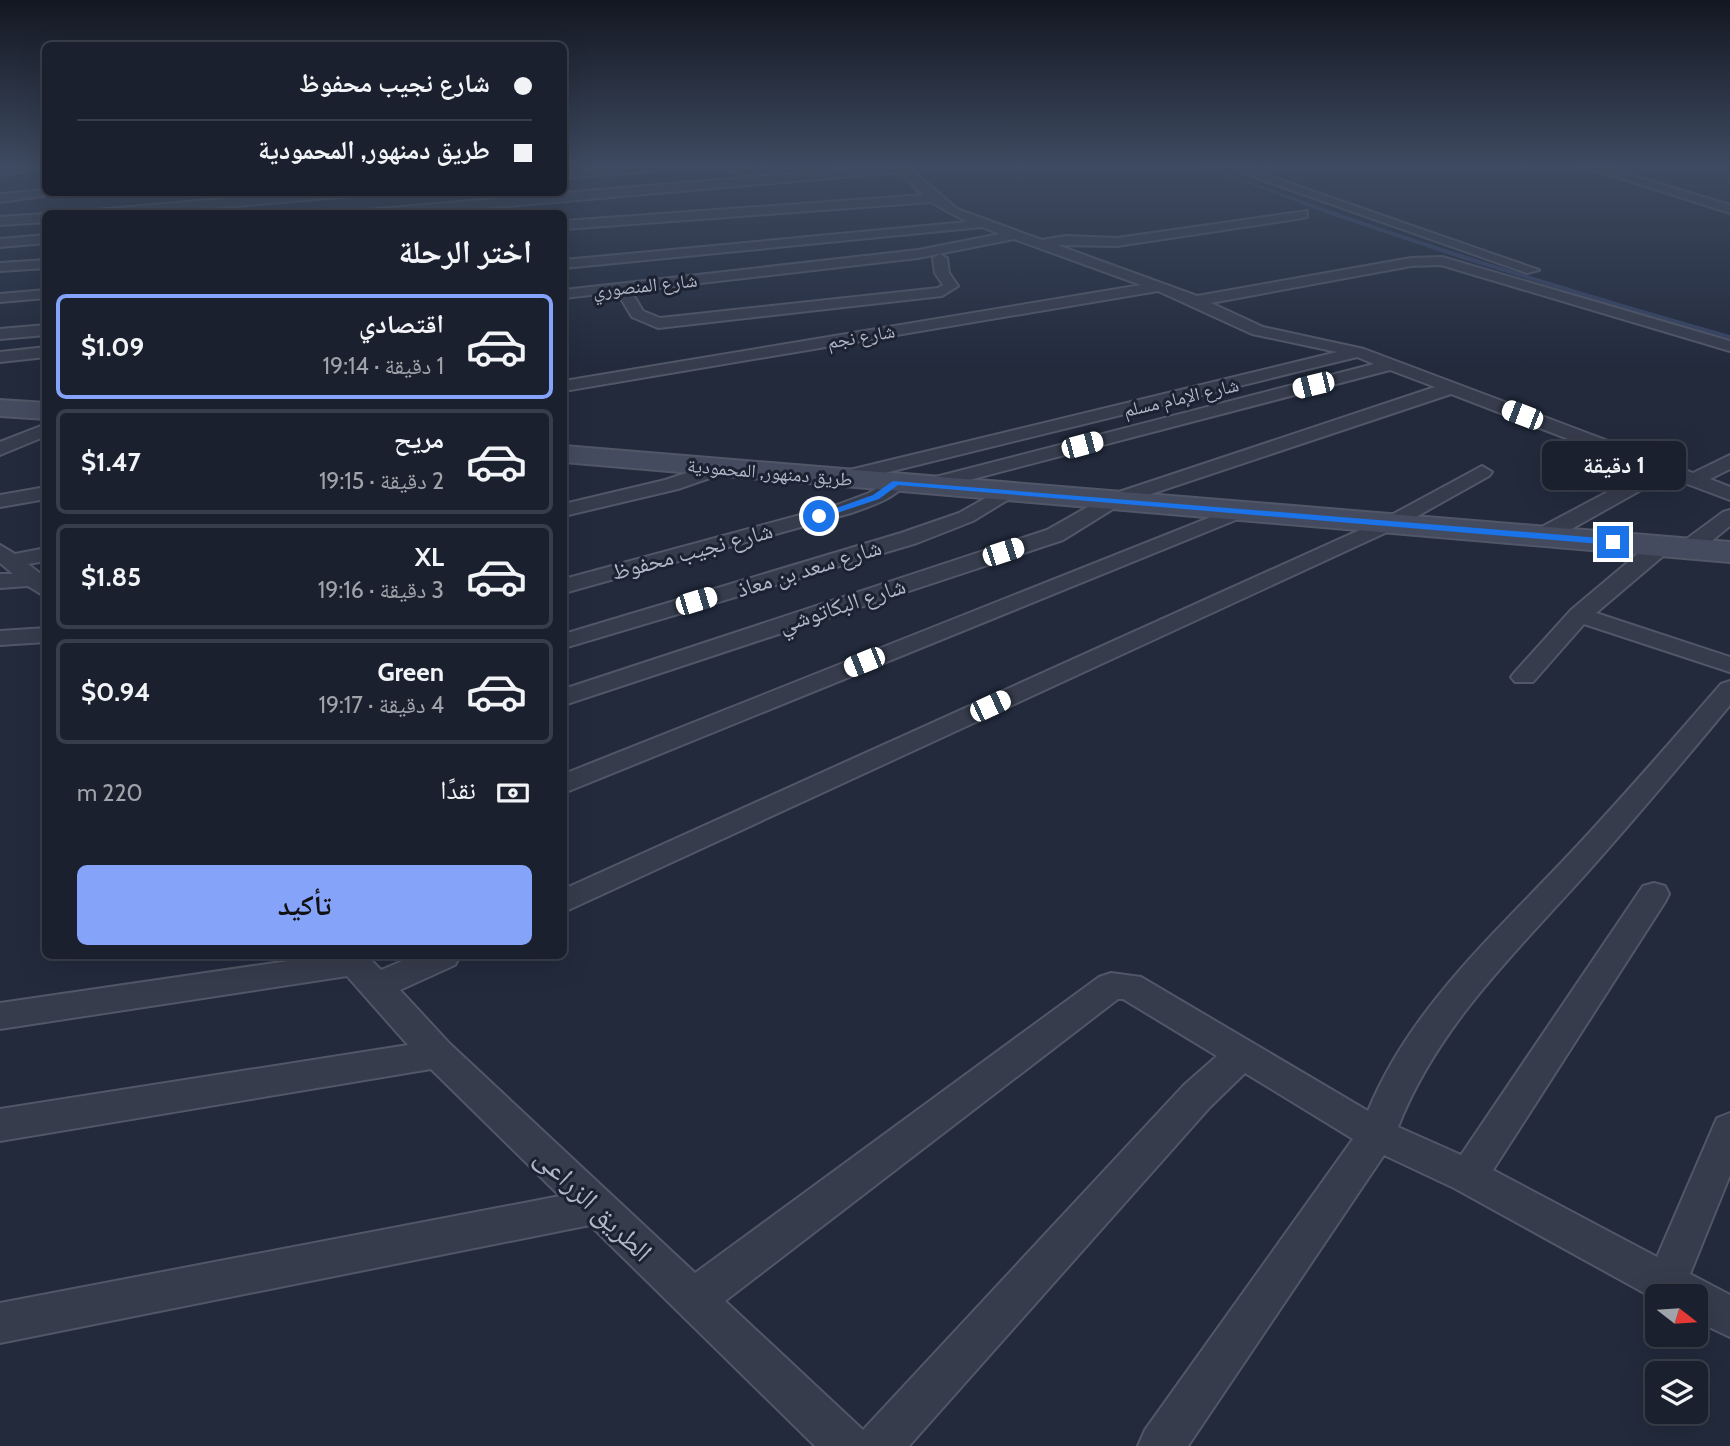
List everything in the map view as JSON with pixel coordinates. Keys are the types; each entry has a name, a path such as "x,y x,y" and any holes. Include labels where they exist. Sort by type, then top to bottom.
{"main road":[{"path":"0,408 42,411"},
{"name":"طريق دمنهور, المحمودية","path":"567,454 1730,552"}],"street":[{"path":"602,232 612,240"},
{"path":"567,275 633,263 909,232"},
{"path":"1010,232 1159,286 1258,331 1358,352 1730,494"},
{"path":"1016,252 1066,240 1117,242 1180,232"},
{"path":"1422,232 1546,275"},
{"name":"شارع المنصوري","path":"567,294 918,254 1017,235"},
{"path":"0,243 42,239"},
{"path":"569,244 612,240"},
{"path":"918,254 940,258 983,257"},
{"path":"0,259 42,255"},
{"path":"622,288 637,314 658,323 943,292 951,286 942,273 940,258"},
{"path":"1196,301 1398,264 1442,261 1730,345"},
{"path":"567,264 633,263"},
{"path":"633,263 646,285"},
{"path":"0,267 42,264"},
{"path":"0,286 42,282"},
{"name":"شارع نجم","path":"567,385 1159,286"},
{"path":"0,298 42,294"},
{"path":"0,319 42,314"},
{"path":"0,334 42,330"},
{"path":"0,357 42,352"},
{"name":"شارع الإمام مسلم","path":"840,478 1358,352"},
{"path":"927,485 1390,365"},
{"path":"1114,500 1451,388"},
{"path":"0,449 42,431"},
{"path":"1692,481 1730,461"},
{"path":"567,509 671,485 720,468"},
{"path":"1542,536 1663,470"},
{"path":"567,900 1391,523 1482,472"},
{"name":"شارع نجيب محفوظ","path":"567,585 844,509 876,497 896,483"},
{"name":"شارع سعد بن معاذ","path":"567,640 909,538 965,517 1007,492"},
{"path":"0,501 36,495"},
{"name":"شارع البكاتوشي","path":"567,695 1055,535 1114,500"},
{"path":"567,783 1241,511"},
{"path":"1524,677 1579,615 1675,547 1730,516"},
{"path":"6,557 42,554"},
{"path":"6,557 39,584"},
{"path":"0,582 39,584"},
{"path":"1579,615 1730,665"},
{"path":"0,638 42,635"},
{"path":"1161,1446 1377,1135 1388,1101 1398,1082 1453,1003 1648,787 1730,689"},
{"path":"1468,1176 1654,894"},
{"path":"0,1016 424,959"},
{"name":"الطريق الزراعى","path":"359,969 438,1054 847,1446"},
{"path":"694,1299 1111,986 1129,986 1377,1135 1468,1176 1668,1284"},
{"path":"0,1125 438,1054"},
{"path":"879,1446 1197,1096 1243,1054"},
{"path":"1687,1284 1730,1129"},
{"path":"0,1324 597,1206"},
{"path":"1708,1305 1730,1317"}],"waterway":[{"path":"1387,232 1597,299 1730,337"}],"route":[{"path":"819,516 862,503 896,483 1613,542"}]}
